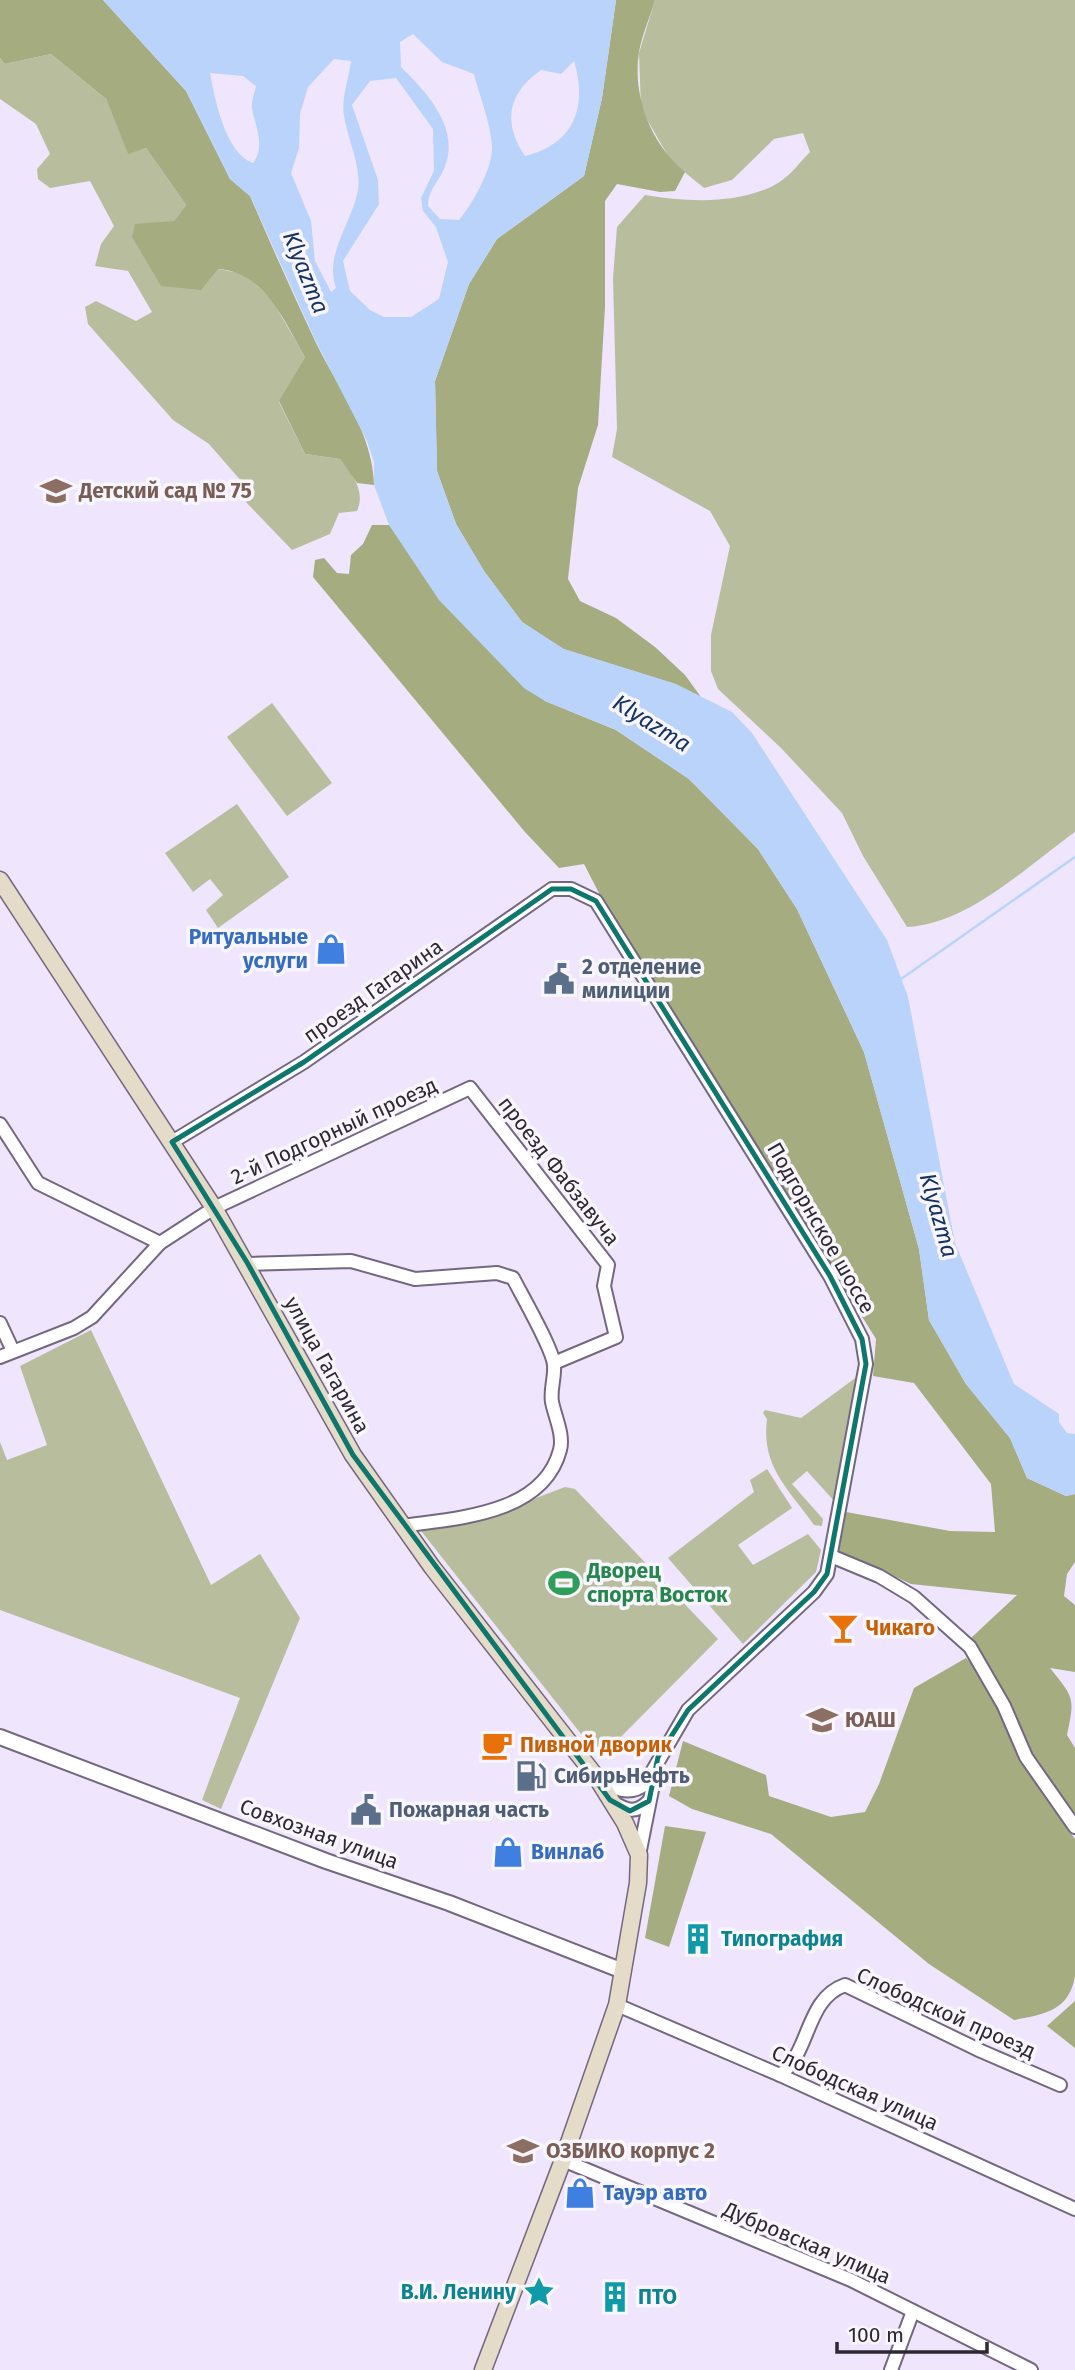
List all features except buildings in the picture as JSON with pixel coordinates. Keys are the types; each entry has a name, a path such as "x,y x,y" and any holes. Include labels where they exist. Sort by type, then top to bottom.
{"main road":[{"name":"улица Гагарина","path":"0,880 214,1208 248,1264 353,1455 401,1525 597,1778 639,1855"},
{"path":"483,2370 563,2160 617,2005 638,1883 639,1855"}],"street":[{"name":"проезд Гагарина","path":"172,1142 304,1062 552,889 571,889 596,901"},
{"name":"Подгорнское шоссе","path":"596,901 772,1179 830,1276 862,1339 866,1364 827,1574 814,1592 688,1710 658,1757 645,1784 636,1791 611,1787 597,1778"},
{"name":"2-й Подгорный проезд","path":"0,1357 74,1328 92,1317 160,1243 214,1208 470,1088"},
{"name":"проезд Фабзавуча","path":"470,1088 608,1265 604,1286 616,1338 554,1363"},
{"path":"0,1124 38,1183 160,1243"},
{"path":"248,1264 351,1261 415,1279 497,1273 513,1278 554,1363 551,1394 561,1440 560,1450 542,1483 526,1496 493,1509 401,1525"},
{"path":"0,1323 13,1351"},
{"path":"831,1556 879,1576 914,1597 970,1647 1004,1706 1026,1758 1075,1827"},
{"name":"Совхозная улица","path":"0,1737 326,1861 499,1922 623,1971"},
{"path":"639,1855 658,1757"},
{"path":"610,1800 630,1811 640,1809 649,1801"},
{"name":"Слободской проезд","path":"780,2075 790,2067 818,2007 831,1990 845,1985 970,2046 1060,2085"},
{"name":"Слободская улица","path":"617,2005 780,2075 1075,2209"},
{"name":"Дубровская улица","path":"563,2160 851,2280 1031,2370"},
{"path":"891,2370 913,2311"}],"highlighted area":[{"path":"552,889 571,889 596,901 830,1276 862,1339 866,1364 827,1574 814,1592 688,1710 658,1757 649,1801 630,1811 610,1800 353,1455 248,1264 172,1142 304,1062"}],"green space":[{"path":"0,0 103,0 186,91 230,179 250,196 316,343 353,411 368,447 374,485 357,483 340,459 305,454 279,401 305,357 281,314 261,289 234,272 218,269 201,290 161,286 132,237 135,224 174,221 186,205 146,148 128,154 106,99 51,54 5,64 0,58"},
{"path":"616,0 655,0 639,52 638,85 647,118 662,148 685,172 675,191 660,192 617,184 605,201 605,307 598,425 578,488 568,579 580,601 616,618 655,647 685,675 701,697 675,684 563,649 522,622 484,571 456,524 437,471 435,381 469,284 497,239 584,176 602,98"},
{"path":"655,0 1075,0 1075,832 996,892 952,916 930,923 907,927 863,856 842,813 781,748 718,689 711,671 711,635 730,546 710,511 612,457 617,429 613,278 617,227 645,195 713,200 748,195 778,183 810,152 803,133 774,139 732,180 704,188 671,161 641,109 639,53"},
{"path":"51,54 106,99 128,153 146,148 186,205 174,221 218,269 245,274 272,300 305,357 279,402 305,454 340,459 359,490 357,511 339,513 330,534 292,550 245,501 249,490 209,444 173,420 88,324 85,307 96,301 136,321 152,312 128,271 95,266 101,244 114,226 90,181 50,188 38,179 37,169 50,154 36,124 0,99 0,58 5,64"},
{"path":"372,525 389,525 545,701 616,730 689,779 758,849 797,909 864,1052 919,1249 929,1320 966,1384 1010,1438 1027,1478 1066,1496 1075,1494 1075,1562 1067,1574 1064,1596 1075,1605 1075,1672 1050,1668 1070,1698 1071,1713 1067,1735 1075,1748 1075,1820 1035,1763 1008,1703 971,1638 1017,1595 911,1584 839,1551 846,1512 950,1531 995,1532 991,1484 914,1383 873,1376 876,1339 602,899 584,864 559,868 525,832 313,577 315,560 324,558 337,573 349,574 351,555 363,544"},
{"path":"272,703 332,783 287,816 227,737"},
{"path":"237,804 289,877 218,928 206,910 223,895 210,879 193,892 165,853"},
{"path":"91,1330 211,1585 260,1554 300,1618 221,1809 202,1800 240,1698 0,1610 0,1442 7,1460 47,1445 20,1366"},
{"path":"858,1376 835,1502 807,1471 792,1484 823,1519 822,1526 814,1525 772,1464 766,1436 767,1419 763,1413 765,1410 801,1418"},
{"path":"767,1469 792,1508 738,1545 753,1565 808,1534 821,1550 816,1572 743,1644 668,1558 754,1492 750,1480"},
{"name":"Дворец спорта Восток","path":"565,1487 575,1489 718,1639 600,1758 418,1527 494,1514"},
{"path":"966,1658 978,1670 1000,1711 1022,1764 1075,1839 1075,1976 1072,1988 1054,2009 1014,2020 929,1964 771,1834 692,1809 669,1796 683,1741 766,1775 769,1796 831,1817 865,1812 879,1784 914,1688"},
{"path":"665,1826 706,1832 669,1947 645,1938"},
{"path":"1075,2001 1075,2048 1047,2026"}],"water":[{"name":"Klyazma","path":"103,0 616,0 602,98 584,176 497,239 469,284 435,381 437,471 456,524 484,571 522,622 564,649 676,684 732,712 752,733 887,940 908,997 955,1243 1014,1384 1059,1414 1059,1422 1067,1433 1075,1434 1075,1494 1066,1496 1027,1478 1010,1438 966,1384 929,1320 919,1249 864,1052 797,909 758,849 689,779 616,730 545,701 524,688 439,600 389,525 374,485 374,462 367,441 317,344 250,196 230,179 186,91","holes":["413,34 442,62 474,74 488,122 492,150 480,187 459,220 440,219 428,206 430,195 445,166 448,138 438,111 401,67 400,42","334,59 351,61 343,109 359,181 355,202 336,251 333,275 336,288 331,292 315,261 311,221 291,173 299,148 300,114 308,87","574,61 579,94 573,121 566,133 555,143 525,156 513,131 511,120 515,98 521,88 541,70 561,74","210,73 243,76 256,86 252,106 259,150 253,163 235,148 218,110","396,78 433,129 434,171 421,198 423,211 436,227 448,262 439,299 411,317 384,317 370,310 350,291 343,261 379,204 378,180 352,105 370,81"]}],"waterway":[{"path":"901,979 1075,857"}],"place":[{"name":"Детский сад № 75","path":"56,491"},
{"name":"Ритуальные услуги","path":"331,949"},
{"name":"2 отделение милиции","path":"559,979"},
{"name":"Дворец спорта Восток","path":"564,1583"},
{"name":"Чикаго","path":"843,1628"},
{"name":"ЮАШ","path":"822,1720"},
{"name":"Пивной дворик","path":"497,1745"},
{"name":"СибирьНефть","path":"531,1776"},
{"name":"Пожарная часть","path":"366,1810"},
{"name":"Винлаб","path":"508,1852"},
{"name":"Типография","path":"698,1939"},
{"name":"ОЗБИКО корпус 2","path":"523,2151"},
{"name":"Тауэр авто","path":"580,2193"},
{"name":"В.И. Ленину","path":"539,2292"},
{"name":"ПТО","path":"615,2297"}]}
